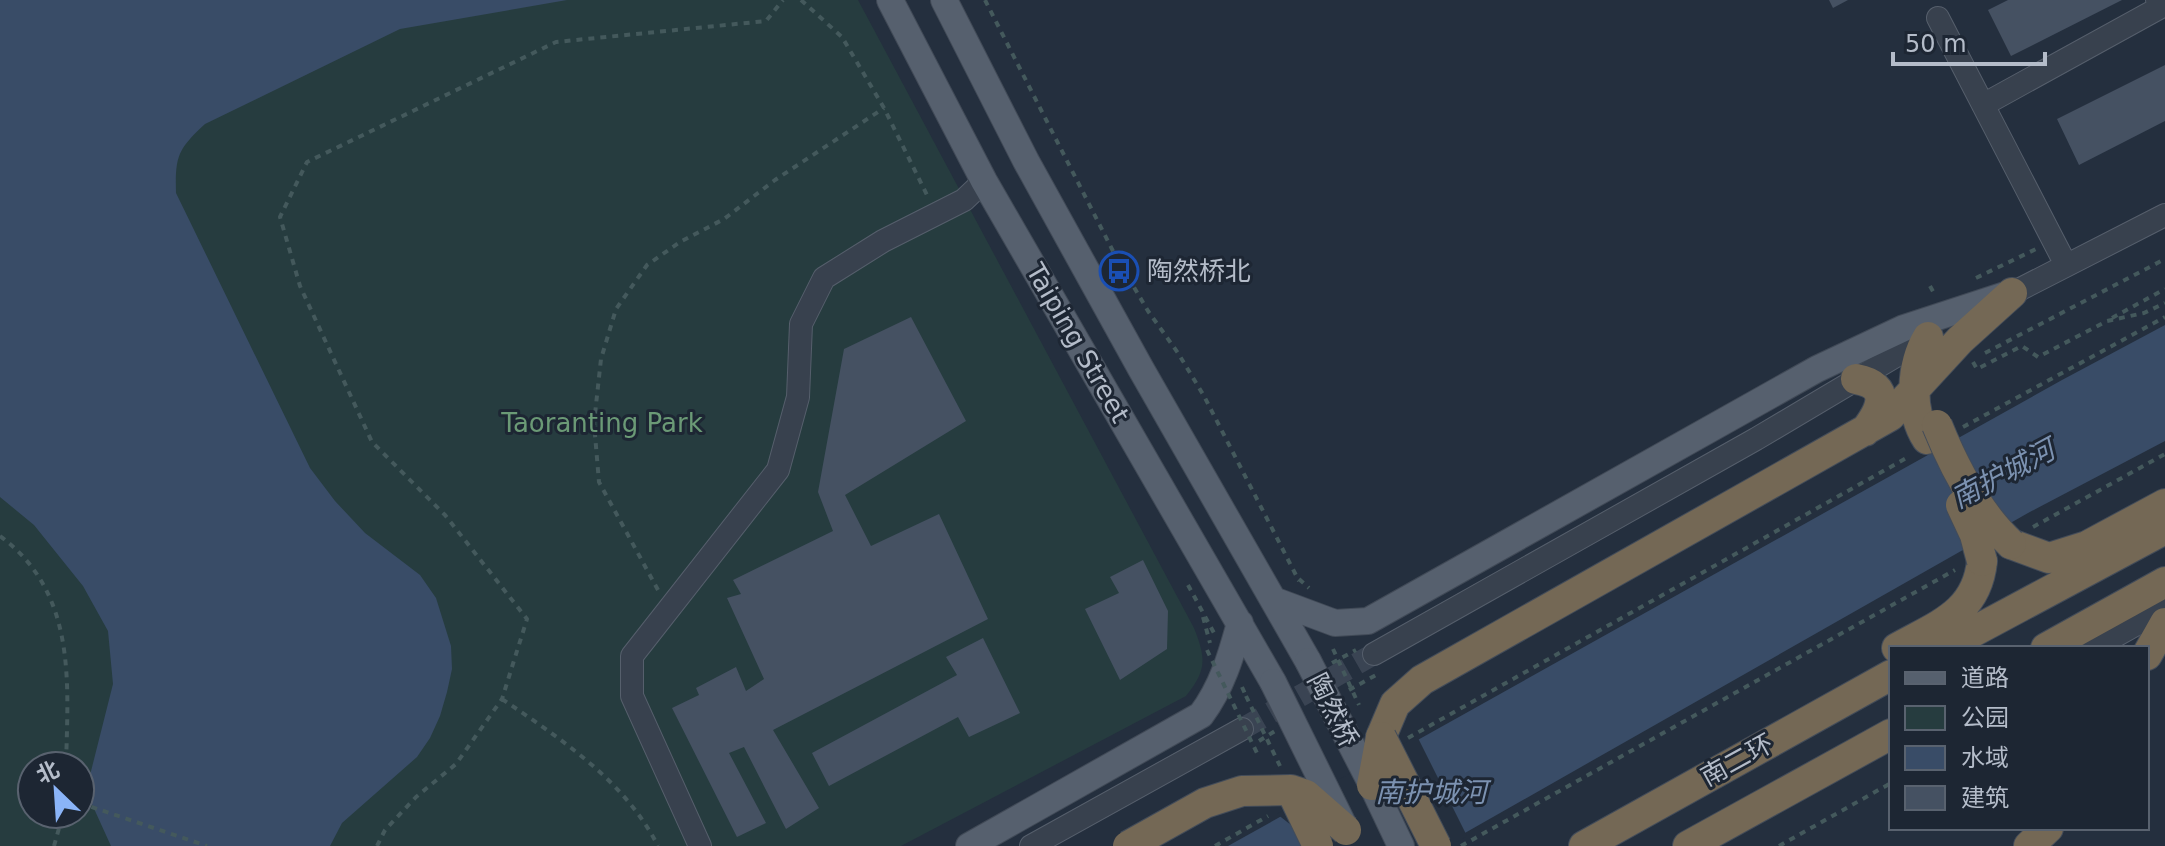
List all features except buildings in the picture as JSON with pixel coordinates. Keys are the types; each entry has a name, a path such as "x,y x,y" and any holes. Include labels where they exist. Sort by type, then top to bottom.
{"highway":[{"path":"1436,846 1394,737 1395,704 1422,680 1890,416 1915,387 1937,346 2012,293"},
{"path":"1932,435 1937,346"},
{"path":"1856,379 1868,381 1880,393 1881,404 1876,417 1864,433"},
{"path":"1900,646 1965,606 1980,578 1972,563 1975,535 1915,387"},
{"path":"1864,433 1890,427 1932,435 1946,447 1992,526 2020,537 2049,558 2087,546 2165,504"},
{"path":"1947,646 2165,529"},
{"path":"2050,646 2165,582"},
{"path":"2149,651 2165,623"},
{"path":"1836,704 1875,661 1889,653"},
{"name":"南二环","path":"1584,846 1889,676"},
{"path":"1372,785 1394,737"},
{"name":"南二环","path":"1688,846 1885,741"},
{"path":"1291,790 1318,846"},
{"path":"1128,846 1205,803 1242,791 1291,790 1306,795 1350,838"},
{"path":"2013,846 2026,830"},
{"path":"2029,846 2046,830"}],"main road":[{"name":"Taiping Street","path":"890,0 984,181 1273,682"},
{"name":"Taiping Street","path":"944,0 1026,161 1308,661"},
{"path":"1276,601 1335,623 1368,621 1817,369 1904,328 2012,293"},
{"path":"969,846 1201,715 1213,699 1229,662 1240,623"},
{"name":"陶然桥","path":"1308,661 1401,846"},
{"name":"陶然桥","path":"1273,682 1350,838"}],"street":[{"path":"1983,105 2161,7 2157,0"},
{"path":"1938,18 2066,265"},
{"path":"700,846 632,696 632,656 778,470 798,397 801,324 824,278 883,241 964,200 984,181"},
{"path":"2012,293 2165,215"},
{"path":"1374,654 1856,379 1937,346"},
{"path":"2098,646 2165,608"},
{"path":"1031,846 1242,729"}],"path":[{"path":"377,846 385,830 416,797 456,764 502,699 527,619 445,515 372,442 300,286 280,217 307,162 556,42 766,21 783,0"},
{"path":"801,0 842,37 884,108 937,215"},
{"path":"985,0 1115,255 1204,396 1317,615"},
{"path":"669,609 599,482 594,423 601,359 616,309 647,265 680,242 724,219 775,180 884,108"},
{"path":"1977,369 2022,346 2038,357 2165,289"},
{"path":"2107,321 2144,313 2165,303"},
{"path":"1394,737 1932,435 2165,317"},
{"path":"2020,537 2165,454"},
{"path":"0,536 12,545 43,585 61,624 68,674 66,750"},
{"path":"1461,846 1972,563"},
{"path":"1207,650 1257,753"},
{"path":"1246,696 1291,790"},
{"path":"502,699 579,752 644,819 658,846"},
{"path":"1779,846 1889,784"},
{"path":"96,808 207,846"},
{"path":"1215,846 1270,815"}],"green space":[{"name":"Taoranting Park","path":"0,0 858,0 1194,628 1202,656 1198,679 1186,696 901,846 0,846"}],"water":[{"path":"0,0 567,0 400,29 205,124 180,154 176,193 310,468 365,533 420,575 436,598 451,646 452,669 447,692 430,738 417,757 342,823 330,846 111,846 96,813 96,751 113,684 108,631 83,586 34,525 0,497"},
{"name":"南护城河","path":"2165,325 2165,441 2028,513 1442,846 1228,846 2062,380"}],"pier":[{"path":"1417,736 1467,836 1450,846 1302,846 1291,825 1277,814"}],"tunnel":[{"path":"1242,729 1374,654"}],"place":[{"name":"陶然桥北","path":"1119,271"}]}
